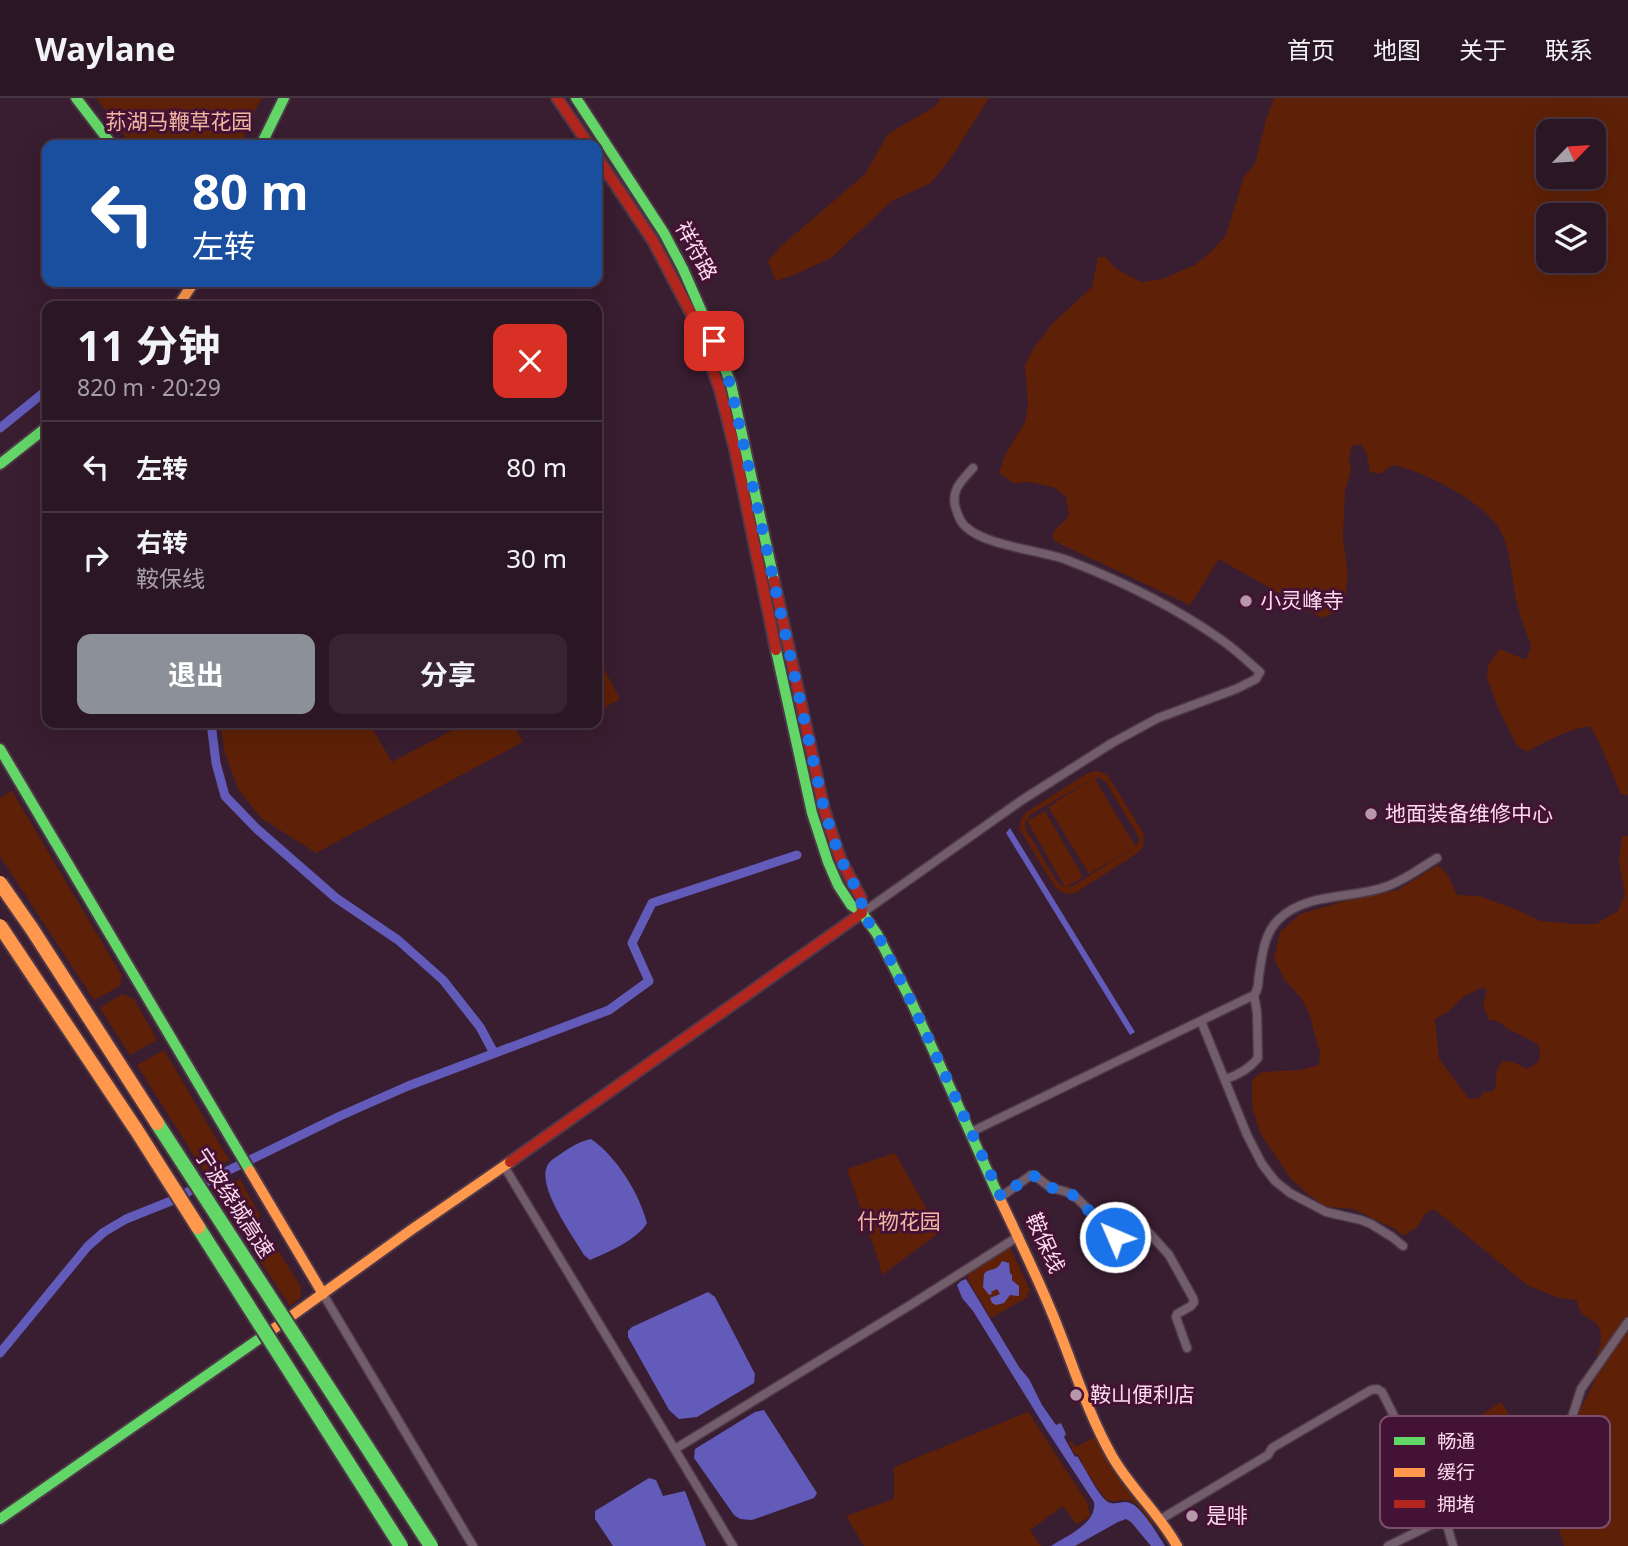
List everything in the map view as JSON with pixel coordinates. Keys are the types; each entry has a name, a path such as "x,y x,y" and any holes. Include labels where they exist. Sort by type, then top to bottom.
{"main road":[{"path":"76,98 108,140"},
{"path":"263,140 284,98"},
{"path":"557,98 586,140"},
{"name":"祥符路","path":"576,98 664,233 701,308 730,384 824,809 840,858 861,898 862,913"},
{"name":"祥符路","path":"602,164 653,241 695,323 720,390 812,813 838,885 851,905 862,913"},
{"path":"0,464 42,431"},
{"path":"0,749 323,1294"},
{"name":"宁波绕城高速","path":"0,883 431,1546"},
{"path":"0,1519 862,913"},
{"name":"鞍保线","path":"862,913 877,934 912,1003 1019,1236 1106,1445 1123,1474 1161,1519 1177,1546"},
{"name":"宁波绕城高速","path":"0,926 136,1131 401,1546"}],"street":[{"path":"862,913 1022,800 1112,743 1158,719 1236,689 1256,679 1260,672 1225,643 1185,616 1131,586 1064,559 978,535 965,527 954,503 954,491 973,468"},
{"path":"971,1132 1254,995 1258,990 1266,939 1272,927 1288,912 1339,895 1375,890 1394,884 1437,858"},
{"path":"1226,1079 1253,1065 1258,1058 1254,995"},
{"path":"1201,1021 1247,1135 1262,1164 1275,1181 1290,1193 1326,1212 1371,1224 1403,1246"},
{"path":"504,1166 733,1546"},
{"path":"1001,1197 1031,1175 1035,1175 1051,1187 1077,1198 1108,1235 1115,1237 1143,1226 1169,1255 1193,1298 1191,1306 1176,1317 1187,1348"},
{"path":"675,1449 1019,1236"},
{"path":"323,1294 473,1546"},
{"path":"1573,1416 1581,1390 1628,1322"},
{"path":"1161,1519 1268,1455 1272,1448 1371,1390 1382,1392 1394,1416"},
{"path":"1388,1546 1425,1528"},
{"path":"1448,1528 1453,1546"}],"green space":[{"name":"荪湖马鞭草花园","path":"96,98 262,98 242,140 128,140"},
{"path":"940,98 989,98 951,158 931,183 892,201 831,258 776,281 768,261 780,247 865,174 888,134 937,105"},
{"path":"1274,98 1628,98 1628,795 1621,794 1590,726 1565,733 1526,752 1516,744 1487,678 1488,665 1500,649 1526,660 1531,647 1516,597 1507,549 1501,532 1483,510 1437,481 1393,465 1380,474 1370,472 1366,452 1361,444 1352,446 1349,457 1351,471 1345,491 1343,537 1348,576 1345,597 1333,613 1322,618 1219,559 1190,605 1054,541 1053,532 1069,516 1066,497 1055,488 1031,482 1013,483 999,473 1005,455 1025,422 1028,405 1025,365 1033,349 1052,324 1092,287 1098,257 1106,257 1115,268 1141,282 1162,279 1195,265 1226,235 1244,176 1255,164"},
{"path":"602,665 620,699 602,709"},
{"path":"221,728 372,728 392,762 457,728 515,728 523,742 316,853 261,818 238,789 225,753"},
{"path":"1101,772 1108,776 1144,834 1143,847 1075,893 1067,894 1055,887 1019,825 1028,811 1088,773","holes":["1094,778 1106,782 1138,836 1136,847","1094,778 1048,807 1089,874 1135,847 1073,886 1066,887 1083,877 1045,811 1027,821 1065,887 1061,886 1025,828 1025,822 1031,814"]},
{"path":"12,791 122,976 120,986 94,1000 0,856 0,798"},
{"path":"1622,836 1628,836 1628,1546 1564,1546 1559,1528 1610,1528 1610,1416 1578,1416 1600,1370 1597,1355 1601,1334 1597,1324 1581,1313 1576,1300 1559,1298 1527,1285 1434,1209 1425,1214 1417,1227 1403,1236 1395,1229 1354,1209 1327,1207 1310,1196 1292,1180 1261,1135 1252,1107 1252,1080 1262,1072 1300,1070 1319,1065 1320,1053 1309,1013 1301,998 1284,979 1274,959 1280,932 1300,914 1398,890 1438,865 1448,875 1457,895 1479,896 1541,921 1596,924 1618,911 1625,894 1619,862","holes":["1483,987 1487,990 1483,1005 1489,1020 1498,1022 1539,1045 1540,1058 1527,1069 1513,1062 1503,1061 1497,1073 1494,1091 1469,1099 1439,1059 1435,1019 1449,1011 1463,997"]},
{"path":"122,994 134,999 157,1040 130,1055 100,1008"},
{"path":"164,1050 229,1160 205,1173 137,1065"},
{"name":"什物花园","path":"895,1153 937,1227 936,1235 882,1275 847,1169"},
{"path":"240,1179 260,1216 258,1223 241,1232 217,1191"},
{"path":"262,1231 267,1233 301,1287 300,1298 290,1306 250,1246"},
{"path":"1010,1247 1030,1291 1028,1297 991,1318 968,1280 968,1272"},
{"path":"1501,1402 1510,1416 1482,1416"},
{"path":"1028,1412 1088,1504 1090,1517 1076,1524 1063,1506 1030,1530 1041,1546 864,1546 846,1516 894,1499 894,1467"},
{"path":"1098,1436 1159,1520 1152,1525 1133,1502 1106,1500 1069,1443 1072,1441 1075,1447"}],"shaded area":[{"path":"1010,828 1135,1032 1130,1035 1006,833"},
{"path":"591,1139 610,1156 626,1176 647,1223 629,1240 590,1260 584,1255 550,1196 546,1172 553,1159 576,1144"},
{"path":"1002,1261 1009,1263 1012,1280 1019,1286 1019,1296 1010,1295 1004,1303 996,1305 990,1298 1000,1294 997,1289 989,1295 983,1287 984,1274"},
{"path":"966,1279 1029,1379 1042,1405 1056,1425 1061,1423 1066,1434 1064,1437 1100,1494 1108,1502 1127,1502 1139,1509 1165,1546 1151,1546 1126,1519 1075,1546 1051,1546 1086,1523 1094,1510 1094,1502 973,1311 962,1298 957,1285"},
{"path":"708,1292 715,1297 755,1374 754,1383 697,1417 679,1419 669,1410 628,1337 628,1331"},
{"path":"764,1410 817,1493 814,1498 752,1520 740,1519 734,1515 694,1458 695,1449 755,1412"},
{"path":"649,1478 656,1480 663,1496 685,1491 706,1546 613,1546 595,1519 595,1511"}],"waterway":[{"path":"0,428 42,394"},
{"path":"212,728 216,763 225,796 257,829 336,898 398,940 443,980 480,1027 494,1053"},
{"path":"0,1353 88,1246 104,1232 340,1116 408,1086 609,1010 649,981 632,943 652,903 797,855"}],"traffic: fast":[{"path":"76,98 108,140"},
{"path":"263,140 284,98"},
{"path":"576,98 664,233 708,326 731,384 774,580"},
{"path":"0,464 42,431"},
{"path":"776,650 812,813 828,862 851,905 862,913 877,934 912,1003 999,1197"},
{"path":"0,749 250,1171"},
{"path":"157,1123 431,1546"},
{"path":"198,1227 401,1546"},
{"path":"0,1519 272,1330"}],"traffic: slow":[{"path":"181,301 191,287"},
{"path":"0,883 157,1123"},
{"path":"0,926 198,1227"},
{"path":"272,1330 510,1162"},
{"path":"250,1171 323,1294"},
{"path":"999,1197 1046,1298 1103,1439 1119,1468 1177,1546"}],"traffic: jam":[{"path":"557,98 586,140"},
{"path":"602,164 653,241 696,323 720,390 735,450 776,650"},
{"path":"774,580 824,809 840,858 861,898 862,913"},
{"path":"510,1162 862,913"}],"place":[{"name":"小灵峰寺","path":"1246,601"},
{"name":"地面装备维修中心","path":"1371,814"},
{"name":"鞍山便利店","path":"1076,1395"},
{"name":"是啡","path":"1192,1516"}],"route":[{"path":"714,341 734,401 824,809 840,858 861,898 862,913 877,934 912,1003 1001,1197 1031,1175 1035,1175 1046,1185 1077,1198 1103,1230 1115,1237"}]}
